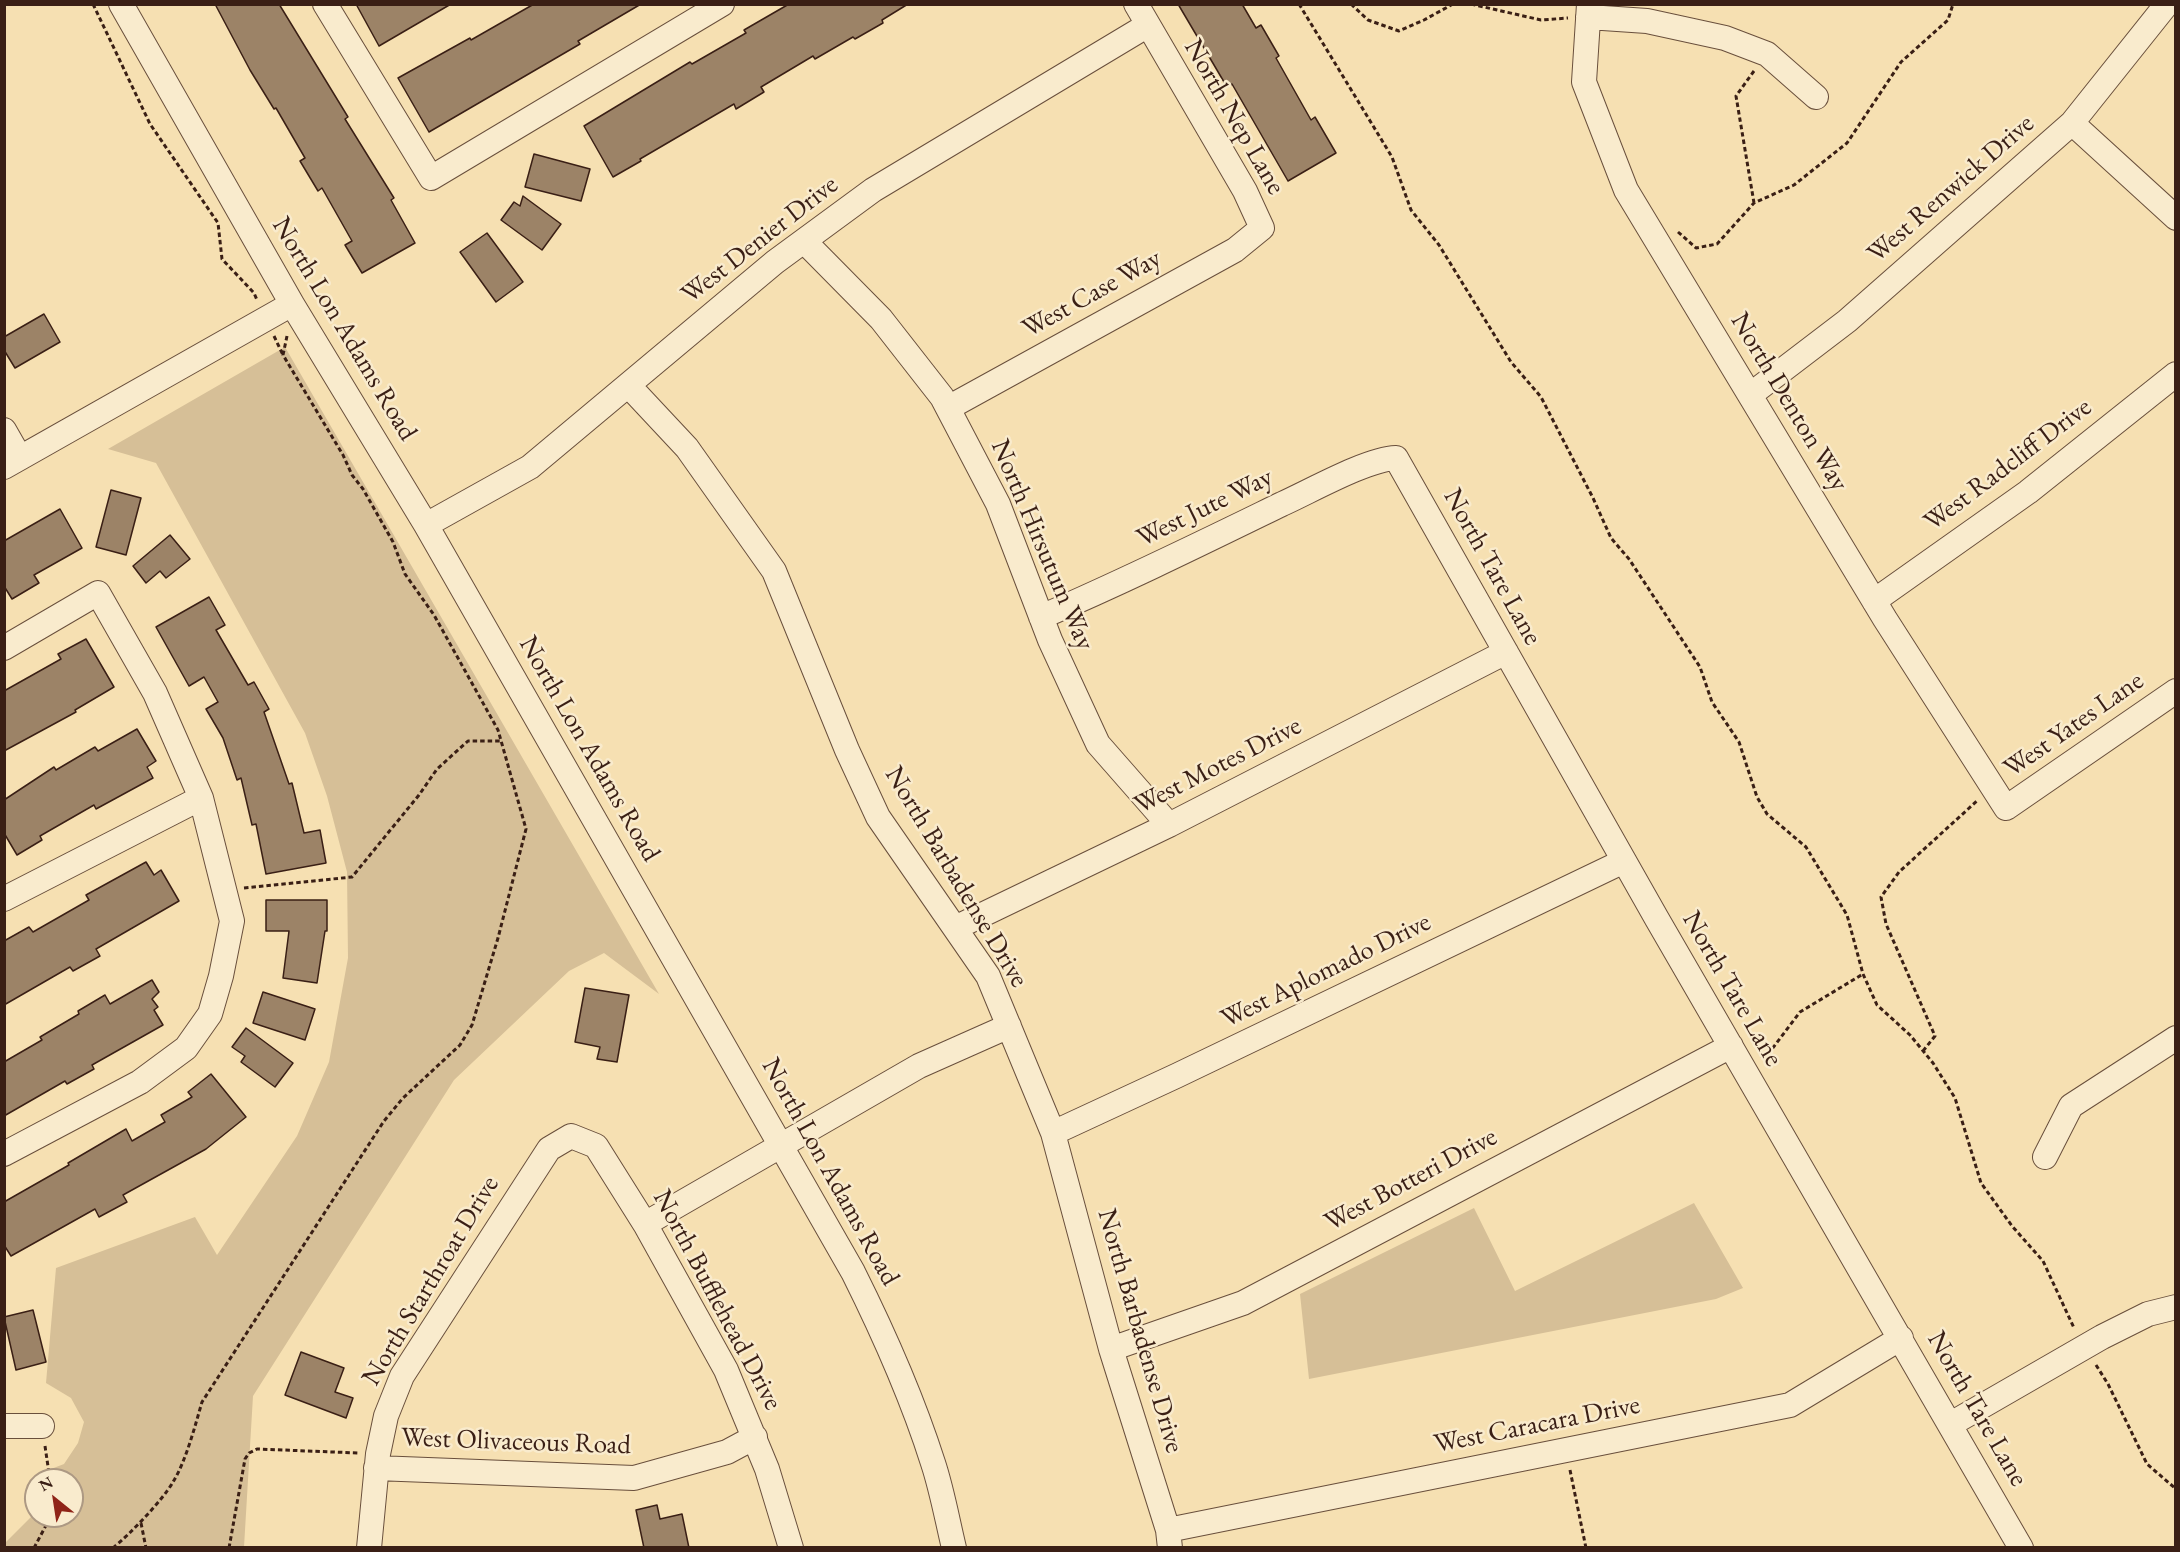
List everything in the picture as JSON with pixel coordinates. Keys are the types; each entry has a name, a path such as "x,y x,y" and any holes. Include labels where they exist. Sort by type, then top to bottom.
{"street":[{"name":"North Lon Adams Road","path":"122,4 292,304 426,525 853,1272 883,1332 909,1395 934,1464 954,1548"},
{"path":"325,4 431,178 722,4"},
{"name":"North Nep Lane","path":"1136,4 1245,191 1262,228"},
{"name":"West Renwick Drive","path":"1750,395 1847,321 2072,123 2167,4"},
{"path":"1588,11 1725,38 1767,54 1816,97"},
{"name":"North Denton Way","path":"1588,11 1584,81 1626,190 1874,601 2006,808"},
{"name":"West Denier Drive","path":"426,525 530,467 775,262 873,190 1148,25"},
{"path":"2072,123 2175,219"},
{"name":"West Case Way","path":"948,408 1235,250 1262,228"},
{"name":"North Hirsutum Way","path":"804,241 880,319 942,397 998,504 1050,640 1098,744 1169,825"},
{"path":"4,430 12,463 292,304"},
{"name":"West Radcliff Drive","path":"1874,601 2028,492 2175,374"},
{"name":"North Barbadense Drive","path":"629,386 687,448 774,571 847,750 878,817 988,976 1053,1132 1111,1349 1169,1539"},
{"name":"West Jute Way","path":"1041,616 1109,588 1342,476 1385,458 1396,458"},
{"name":"North Tare Lane","path":"1396,458 1624,861 2022,1548"},
{"path":"4,648 98,593 155,693 201,798 232,921 221,976 210,1014 186,1048 140,1082 4,1154"},
{"name":"West Motes Drive","path":"956,928 1169,825 1506,652"},
{"name":"West Yates Lane","path":"2006,808 2175,691"},
{"path":"4,899 201,798"},
{"name":"West Aplomado Drive","path":"1053,1132 1176,1076 1624,861"},
{"path":"645,1224 919,1066 1009,1026"},
{"path":"2045,1158 2071,1106 2175,1038"},
{"name":"West Botteri Drive","path":"1111,1349 1243,1303 1731,1046"},
{"name":"North Bufflehead Drive","path":"571,1136 596,1146 645,1224 726,1370 755,1437 791,1548"},
{"name":"North Starthroat Drive","path":"369,1548 377,1461 386,1416 402,1376 549,1149 571,1136"},
{"path":"1951,1424 2085,1347 2148,1314 2175,1306"},
{"name":"West Caracara Drive","path":"1169,1539 1566,1450 1790,1405 1901,1338"},
{"path":"4,1426 42,1426"},
{"name":"West Olivaceous Road","path":"377,1461 634,1478 727,1452 755,1437"}],"path":[{"path":"93,4 150,124 218,223 222,259 254,293 283,355 393,542 405,574 434,615 498,730 526,829 501,929 472,1025 460,1045 403,1098 384,1121 202,1402 174,1482 140,1522 113,1548"},
{"path":"1299,4 1392,157 1411,210 1439,245 1511,362 1541,397 1611,538 1629,559 1701,667 1712,702 1739,742 1756,797 1767,814 1806,847 1847,915 1863,974 1877,1005 1910,1035 1955,1098 1981,1183 2012,1226 2043,1261 2071,1324 2108,1384 2147,1464 2175,1489"},
{"path":"1352,4 1368,20 1399,31 1453,4"},
{"path":"1471,4 1541,20 1588,11"},
{"path":"1673,228 1696,248 1717,244 1754,203 1794,185 1847,143 1901,62 1948,20 1953,4"},
{"path":"1754,203 1736,96 1767,54"},
{"path":"283,355 292,304"},
{"path":"224,890 352,877 419,795 437,769 452,755 468,741 501,741"},
{"path":"1923,1051 1935,1036 1886,924 1881,897 1899,872 1992,787"},
{"path":"1746,1071 1772,1049 1800,1012 1863,974"},
{"path":"42,1426 48,1468"},
{"path":"229,1548 245,1459 249,1452 257,1449 377,1461"},
{"path":"1566,1450 1586,1548"},
{"path":"140,1522 146,1548"},
{"path":"34,1548 45,1528"}],"shaded area":[{"path":"285,347 659,994 604,953 569,971 454,1080 253,1396 244,1547 5,1547 5,1543 24,1524 24,1528 84,1528 84,1468 54,1468 64,1464 78,1443 84,1422 71,1398 46,1383 56,1268 195,1217 217,1255 297,1136 329,1062 348,958 347,872 327,796 305,733 156,463 108,449"},
{"path":"1694,1203 1743,1288 1716,1299 1309,1379 1300,1294 1474,1208 1515,1291"}],"building":[{"path":"215,4 279,4 348,117 345,119 394,198 391,200 415,243 362,273 345,245 352,241 322,188 318,191 300,161 305,158 276,108 274,109 250,70"},
{"path":"356,4 451,4 379,46"},
{"path":"534,4 641,4 578,41 580,44 429,132 398,78"},
{"path":"789,4 908,4 882,20 883,23 815,59 813,56 761,87 764,92 736,109 734,104 613,177 584,126 690,62 692,64 746,33 744,30"},
{"path":"1178,4 1242,4 1256,28 1261,25 1279,56 1276,58 1311,120 1315,117 1336,153 1288,181 1232,84 1227,87"},
{"path":"534,154 590,169 581,201 525,187"},
{"path":"523,196 561,224 542,250 501,220 514,202 520,206"},
{"path":"487,233 523,282 496,302 460,252"},
{"path":"44,314 60,342 15,368 4,350 4,337"},
{"path":"111,490 141,498 126,555 96,547"},
{"path":"60,509 82,548 34,575 39,583 12,599 4,586 4,541"},
{"path":"170,535 190,559 166,578 160,571 146,583 133,566"},
{"path":"209,597 225,625 216,630 248,685 254,682 269,709 264,712 289,784 292,783 304,833 320,830 326,863 266,874 256,824 252,825 241,778 237,780 223,738 206,709 218,702 204,677 189,686 156,627"},
{"path":"86,639 114,687 75,710 76,712 4,751 4,691 61,659 58,654"},
{"path":"137,729 156,761 147,767 153,778 96,809 94,805 40,836 42,840 17,855 4,833 4,800 54,767 56,770 95,747 98,751"},
{"path":"146,862 154,875 161,870 179,901 96,949 100,956 73,971 70,967 4,1005 4,941 29,927 33,932 89,900 86,895"},
{"path":"266,900 327,900 327,931 325,931 317,983 283,978 289,931 266,931"},
{"path":"152,980 159,992 152,999 158,1007 154,1010 163,1025 92,1065 94,1069 67,1084 65,1081 4,1116 4,1062 42,1040 40,1037 79,1014 78,1011 105,995 110,1004"},
{"path":"585,988 629,995 617,1062 597,1059 600,1047 575,1042"},
{"path":"263,992 315,1009 305,1040 253,1023"},
{"path":"246,1028 293,1063 275,1087 241,1062 245,1056 232,1047"},
{"path":"211,1074 246,1117 206,1149 123,1195 127,1202 99,1217 95,1209 11,1256 4,1245 4,1202 126,1129 132,1141 165,1122 161,1115 192,1097 188,1092"},
{"path":"33,1310 46,1362 16,1370 4,1317"},
{"path":"301,1352 344,1368 335,1392 353,1398 346,1418 285,1395"},
{"path":"657,1505 660,1519 682,1514 689,1548 644,1548 636,1510"}]}
